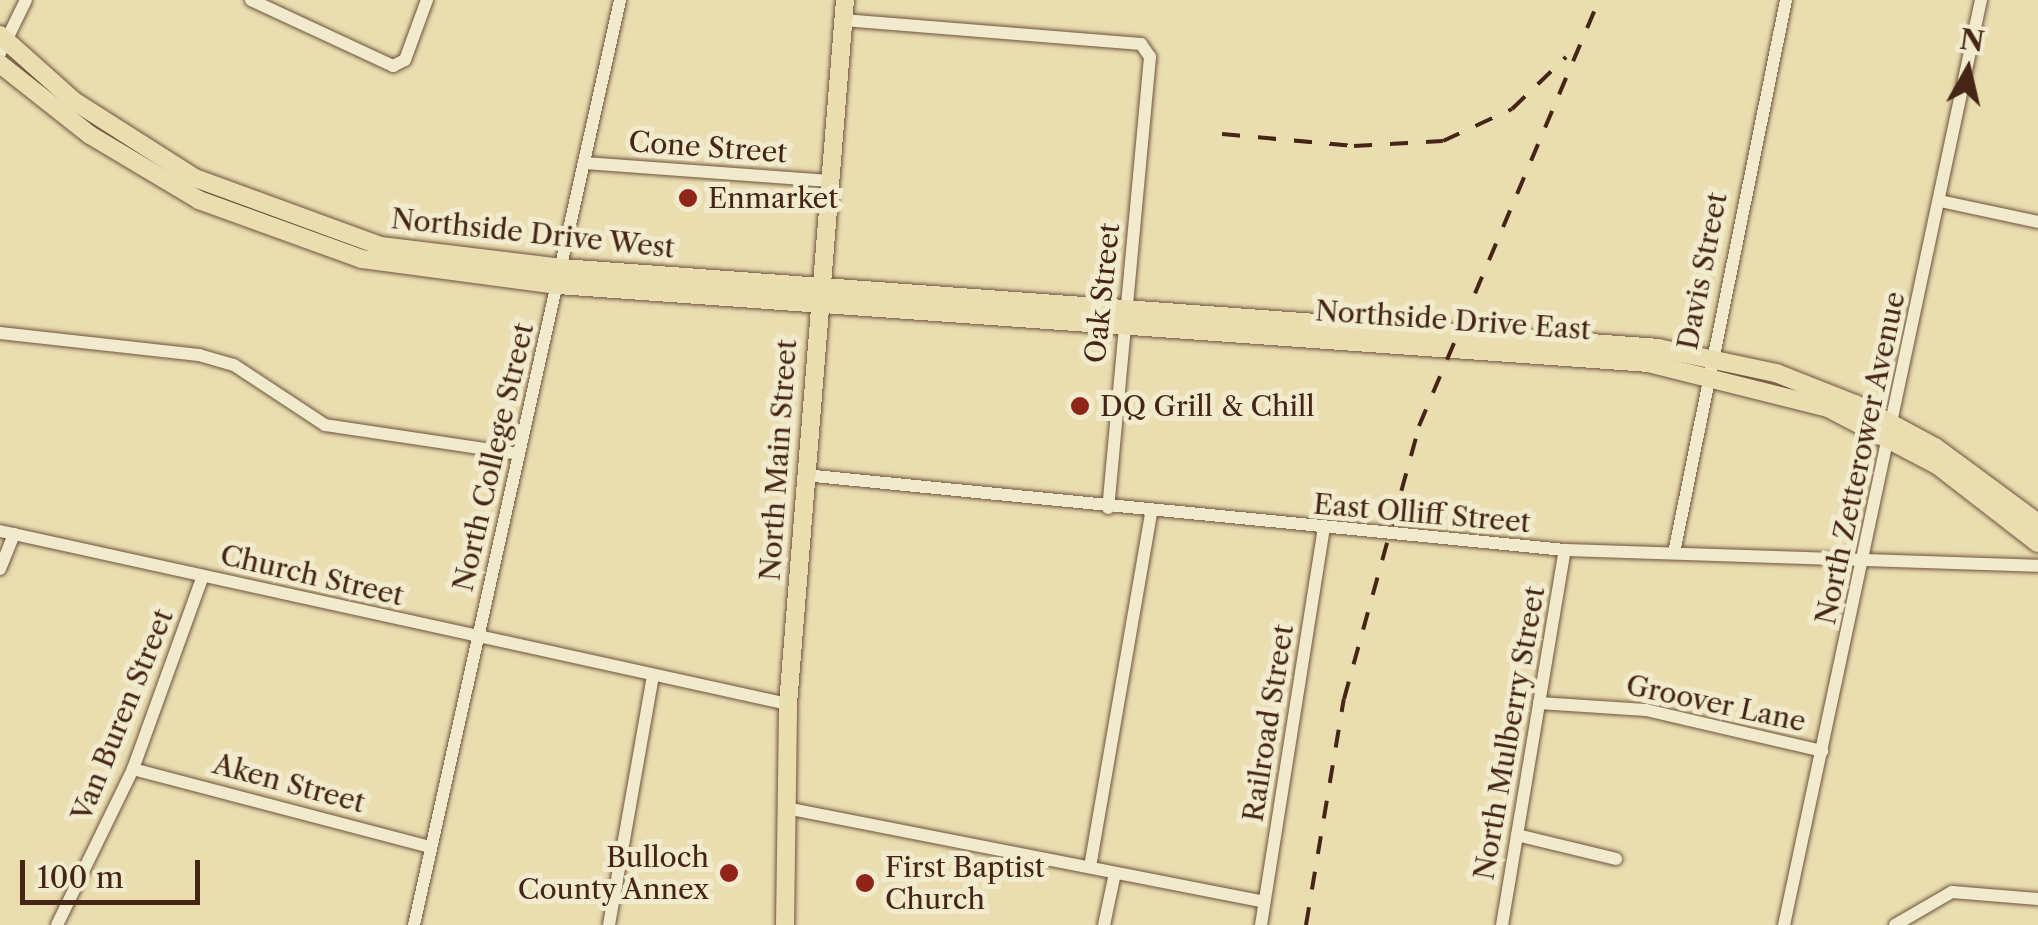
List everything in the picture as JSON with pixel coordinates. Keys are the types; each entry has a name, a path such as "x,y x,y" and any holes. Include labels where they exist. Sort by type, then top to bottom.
{"main road":[{"name":"North Main Street","path":"785,925 788,704 827,181 845,0"},
{"name":"Northside Drive West","path":"2,43 132,142 287,218 381,246 560,277"},
{"name":"Northside Drive West","path":"0,64 136,166 270,230 362,259 818,295"},
{"name":"Northside Drive East","path":"818,295 1124,314 1709,365 1892,430 2038,523"},
{"name":"Northside Drive East","path":"1892,430 2038,543"}],"street":[{"path":"2,43 26,0"},
{"path":"251,0 393,66 405,60 427,0"},
{"name":"North College Street","path":"414,925 620,0"},
{"name":"Davis Street","path":"1674,553 1709,365 1786,0"},
{"name":"North Zetterower Avenue","path":"1784,925 1865,560 1981,0"},
{"name":"Oak Street","path":"843,20 1140,44 1148,84 1108,508"},
{"name":"Cone Street","path":"584,163 827,181"},
{"path":"1940,201 2038,222"},
{"path":"0,333 200,355 234,365 325,425 518,454"},
{"name":"East Olliff Street","path":"804,474 1151,513 1565,550 2038,566"},
{"path":"1090,868 1151,513"},
{"name":"Railroad Street","path":"1261,925 1324,529"},
{"path":"0,569 7,532"},
{"name":"Church Street","path":"7,532 788,704"},
{"name":"North Mulberry Street","path":"1502,925 1565,550"},
{"name":"Van Buren Street","path":"57,925 134,769 204,576"},
{"path":"609,925 653,676"},
{"name":"Groover Lane","path":"1538,703 1646,710 1822,752"},
{"name":"Aken Street","path":"134,769 431,846"},
{"path":"786,808 1264,902"},
{"path":"1517,835 1616,860"},
{"path":"1104,925 1115,872"},
{"path":"1894,925 1952,892 2038,899"}],"railway":[{"path":"1306,925 1344,699 1419,426 1599,0"},
{"path":"1222,134 1354,146 1443,141 1512,109 1566,57"}],"place":[{"name":"Enmarket","path":"688,198"},
{"name":"DQ Grill & Chill","path":"1080,406"},
{"name":"Bulloch County Annex","path":"729,873"},
{"name":"First Baptist Church","path":"865,883"}]}
